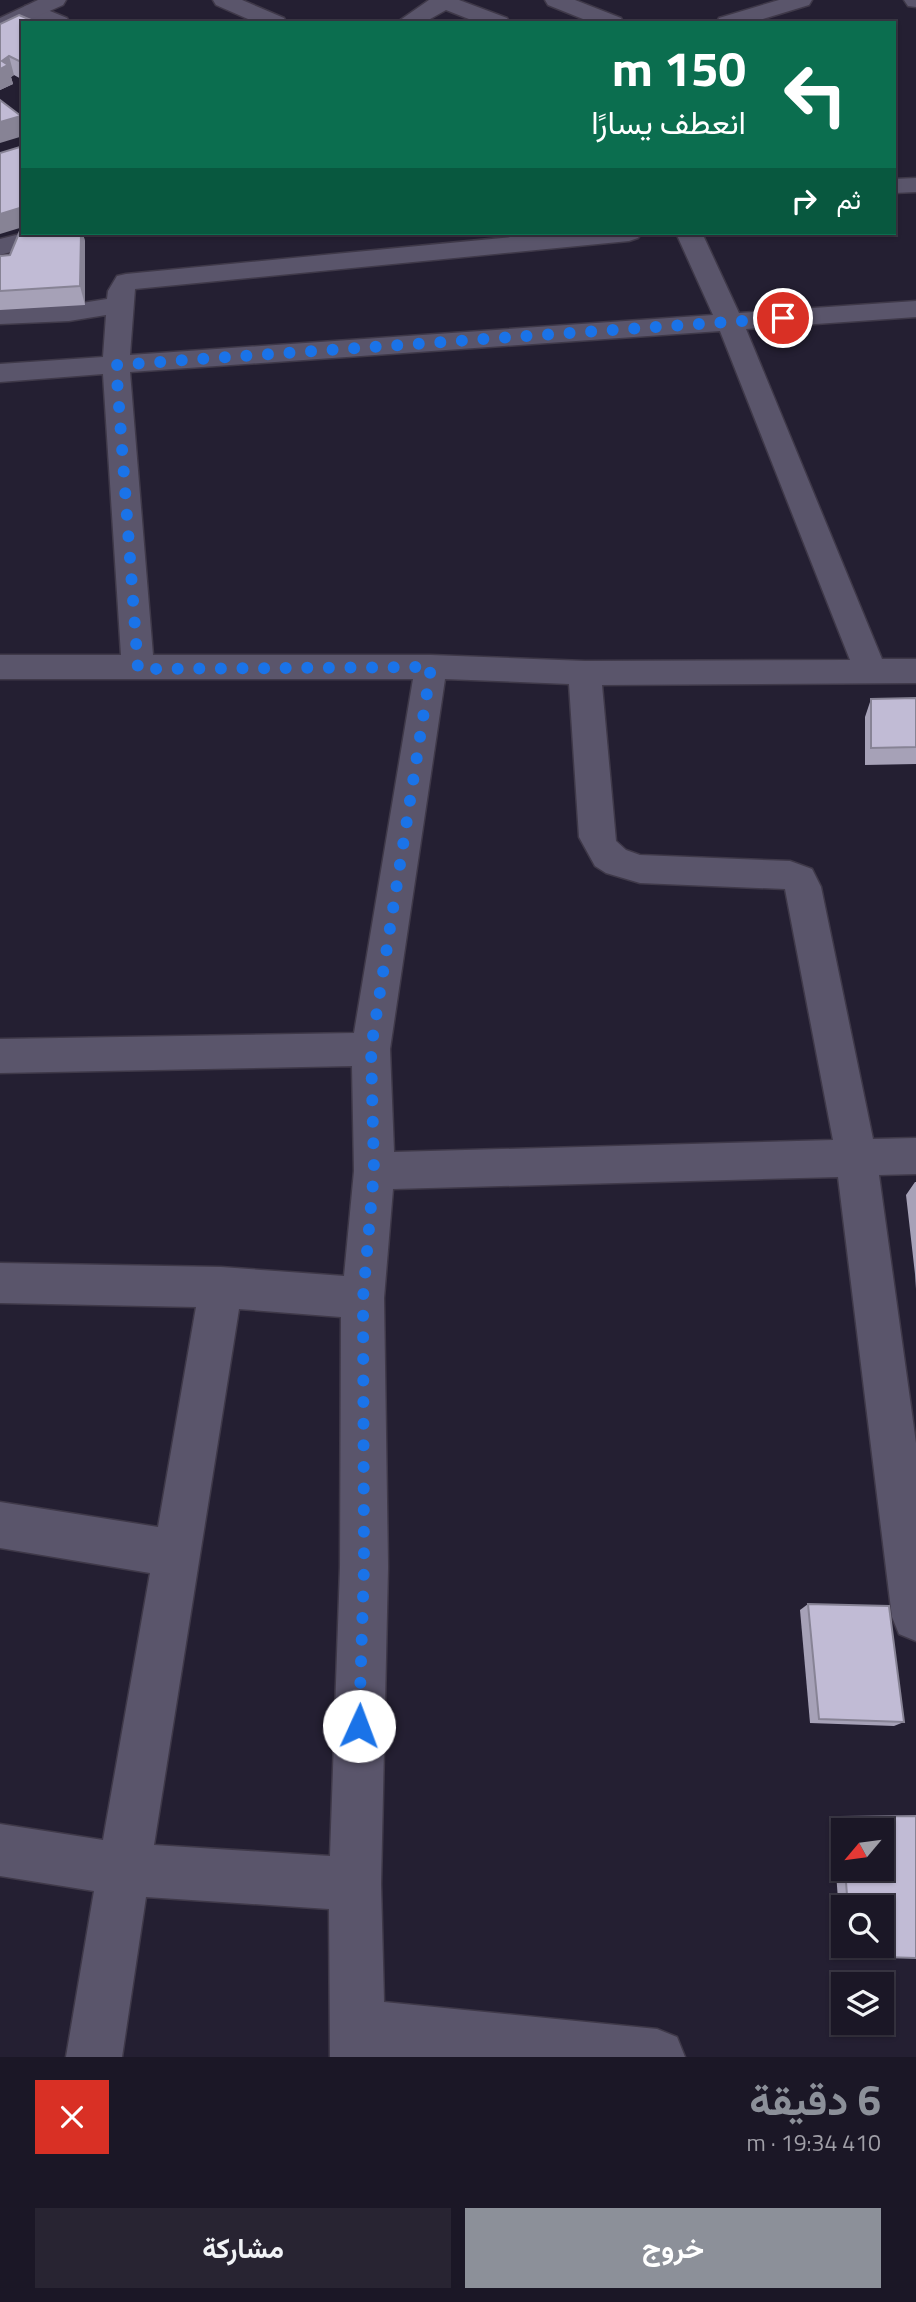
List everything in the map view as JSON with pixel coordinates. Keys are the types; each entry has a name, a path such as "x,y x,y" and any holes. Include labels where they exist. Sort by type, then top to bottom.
{"street":[{"path":"0,26 55,0"},
{"path":"224,0 271,21"},
{"path":"556,0 608,21"},
{"path":"410,21 442,1 494,21"},
{"path":"735,21 789,7"},
{"path":"33,10 55,21"},
{"path":"896,186 916,185"},
{"path":"0,247 45,235"},
{"path":"138,669 116,365 120,305 126,282 517,237 573,235"},
{"path":"690,235 730,322 871,671"},
{"path":"0,317 69,313 120,305"},
{"path":"0,373 916,309"},
{"path":"0,667 431,667 585,673 916,671"},
{"path":"431,667 371,1049 374,1171 363,1298 364,1567 355,1884 358,2042 657,2057"},
{"path":"585,673 597,836 602,852 618,864 640,869 790,875 799,879 803,887 856,1156 916,1617"},
{"path":"0,1056 371,1049"},
{"path":"374,1171 916,1156"},
{"path":"0,1283 221,1287 363,1298"},
{"path":"94,2057 221,1287"},
{"path":"0,1525 178,1554"},
{"path":"0,1850 123,1869 355,1884"}],"building":[{"path":"19,15 33,21 21,21 21,62 9,56 2,61 8,65 0,69 0,24"},
{"path":"0,100 21,116 0,122"},
{"path":"21,147 21,208 0,214 0,153"},
{"path":"21,228 21,235 81,235 80,286 0,291 0,256 10,255"},
{"path":"916,698 916,747 871,748 871,699"},
{"path":"808,1604 889,1606 904,1722 819,1719"},
{"path":"916,1816 916,1958 894,1957 894,1895 847,1895 846,1881 894,1881 894,1818 841,1817"}],"route":[{"path":"359,1726 364,1567 363,1298 374,1171 371,1049 431,667 138,669 116,365 783,318"}]}
